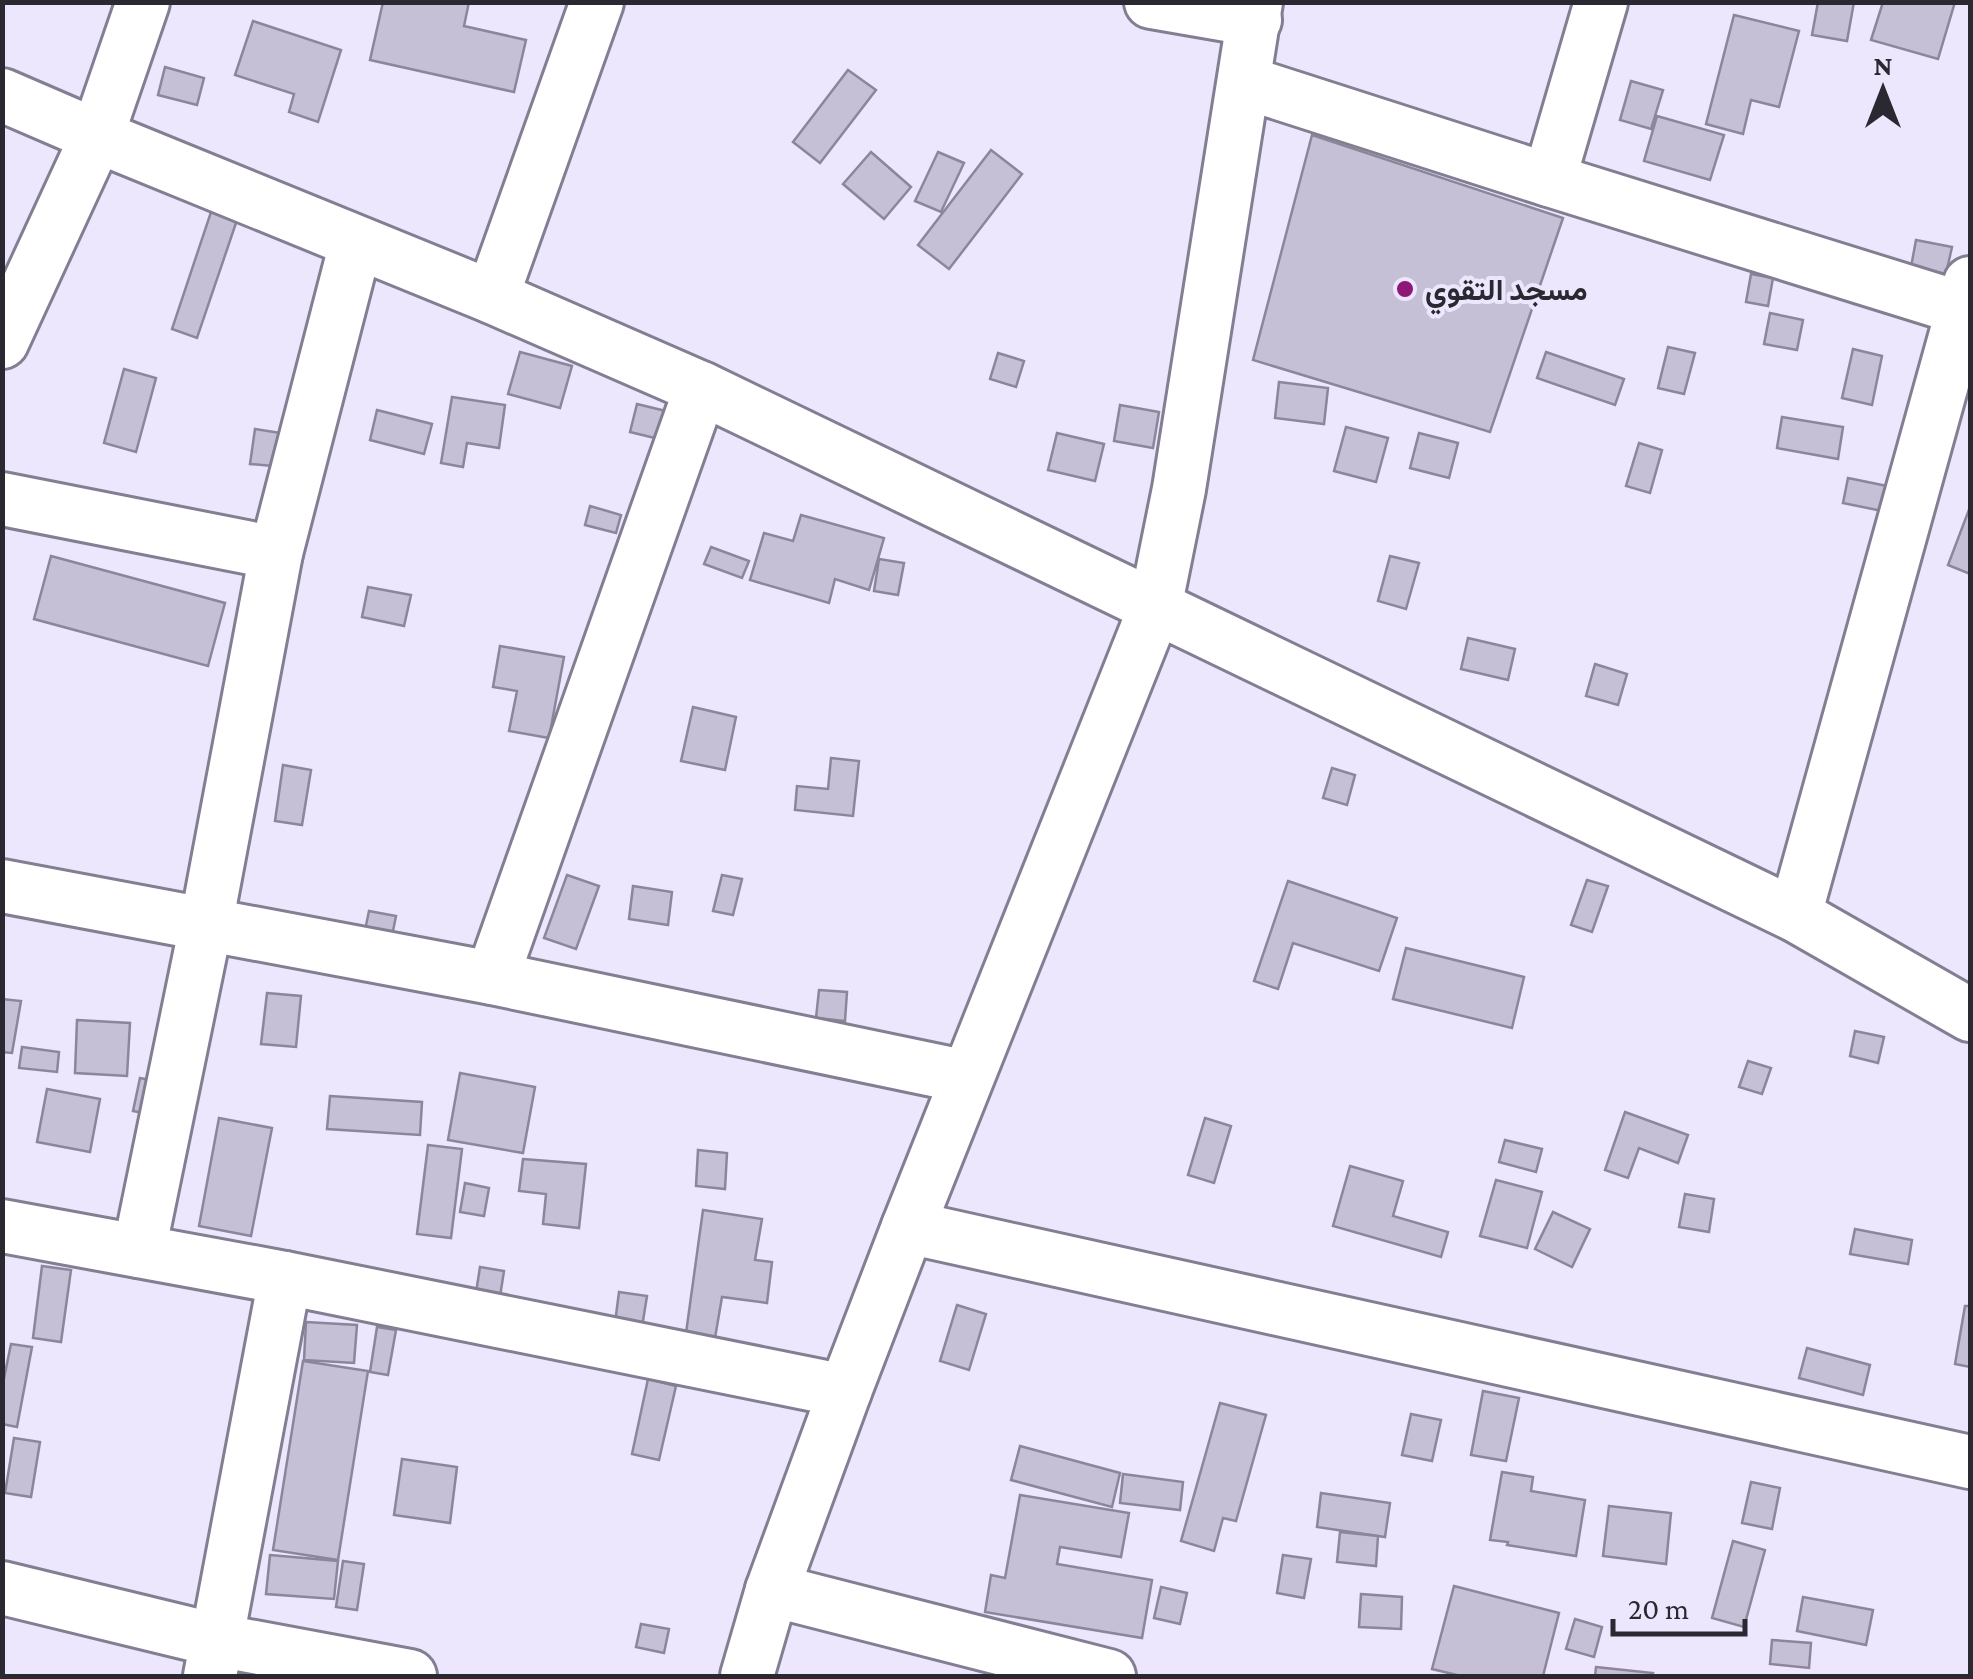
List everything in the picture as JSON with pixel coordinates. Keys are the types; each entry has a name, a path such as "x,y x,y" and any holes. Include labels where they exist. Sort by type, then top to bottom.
{"street":[{"path":"2,342 96,136 143,2"},
{"path":"492,297 597,2"},
{"path":"747,1676 772,1590 844,1391 1155,608 1179,489 1256,11 1151,2"},
{"path":"1548,180 1602,2"},
{"path":"1244,82 1548,180 1968,301 1794,915"},
{"path":"2,95 492,297 700,388 1794,915 1970,1015"},
{"path":"139,1252 276,553 356,243"},
{"path":"492,978 700,388"},
{"path":"2,499 276,553"},
{"path":"2,886 492,978 967,1077"},
{"path":"2,1226 285,1278 844,1391"},
{"path":"908,1226 1970,1462"},
{"path":"213,1658 285,1278"},
{"path":"2,1588 213,1658 410,1676"},
{"path":"772,1590 1109,1676"}],"building":[{"path":"383,2 469,2 464,26 526,40 514,92 370,60"},
{"path":"1818,2 1854,2 1847,41 1812,35"},
{"path":"1883,2 1955,2 1938,59 1871,40"},
{"path":"1734,15 1799,31 1779,107 1751,100 1743,134 1706,124"},
{"path":"253,21 341,50 318,122 289,112 294,94 235,75"},
{"path":"165,67 204,78 197,105 158,95"},
{"path":"848,70 876,90 820,163 793,142"},
{"path":"1631,81 1663,90 1651,129 1620,120"},
{"path":"1657,116 1724,135 1710,180 1644,161"},
{"name":"مسجد التقوي","path":"1312,135 1563,218 1490,432 1253,360"},
{"path":"991,150 1022,174 949,269 918,245"},
{"path":"871,152 911,187 884,219 843,184"},
{"path":"938,152 964,163 941,212 915,201"},
{"path":"211,212 237,220 197,338 172,329"},
{"path":"1916,240 1952,247 1946,274 1911,267"},
{"path":"1751,274 1773,278 1768,306 1746,302"},
{"path":"1770,313 1803,320 1797,350 1764,344"},
{"path":"1668,347 1695,353 1684,394 1658,388"},
{"path":"1853,349 1882,356 1872,405 1842,398"},
{"path":"520,352 572,366 560,408 508,394"},
{"path":"1546,352 1624,379 1615,405 1537,378"},
{"path":"998,353 1024,361 1016,387 990,379"},
{"path":"124,369 156,378 136,452 104,443"},
{"path":"1279,382 1328,388 1324,424 1275,418"},
{"path":"452,397 505,405 499,448 467,443 463,467 441,463"},
{"path":"637,404 674,413 667,441 630,432"},
{"path":"1120,405 1159,412 1153,448 1114,441"},
{"path":"377,410 432,424 424,454 370,440"},
{"path":"1782,417 1843,427 1838,459 1777,448"},
{"path":"1346,427 1388,438 1376,482 1334,471"},
{"path":"255,429 287,434 283,467 250,464"},
{"path":"1057,433 1104,444 1095,481 1048,470"},
{"path":"1419,433 1458,443 1449,478 1410,468"},
{"path":"1639,443 1662,450 1650,493 1626,486"},
{"path":"1848,478 1892,487 1887,512 1843,503"},
{"path":"590,506 621,515 616,533 585,525"},
{"path":"1970,507 1970,574 1948,565"},
{"path":"801,515 884,538 869,590 835,579 829,603 750,580 764,533 793,541"},
{"path":"711,547 749,561 742,578 704,564"},
{"path":"51,556 225,603 208,666 34,619"},
{"path":"1390,556 1419,563 1406,609 1378,601"},
{"path":"879,559 904,563 898,595 874,591"},
{"path":"368,587 411,595 404,626 362,617"},
{"path":"1468,638 1515,649 1508,680 1461,669"},
{"path":"500,646 564,657 549,738 509,731 517,691 493,687"},
{"path":"1595,664 1627,674 1618,705 1586,696"},
{"path":"693,707 736,717 725,770 681,761"},
{"path":"831,758 859,761 853,816 795,810 797,786 828,789"},
{"path":"283,765 311,770 302,825 275,821"},
{"path":"1332,768 1355,775 1347,805 1323,798"},
{"path":"567,875 599,886 576,949 544,938"},
{"path":"722,875 742,879 733,915 713,911"},
{"path":"1587,880 1608,886 1592,932 1571,925"},
{"path":"1288,881 1397,918 1379,971 1293,943 1278,989 1254,981"},
{"path":"633,886 672,892 668,925 629,919"},
{"path":"369,911 396,916 391,941 364,935"},
{"path":"1406,948 1524,977 1512,1028 1393,999"},
{"path":"819,990 847,992 845,1021 816,1018"},
{"path":"267,993 301,996 296,1047 261,1044"},
{"path":"2,999 21,1001 12,1053 2,1052"},
{"path":"77,1020 130,1023 127,1076 75,1073"},
{"path":"1855,1031 1884,1037 1878,1063 1850,1056"},
{"path":"22,1047 59,1052 57,1072 19,1068"},
{"path":"1748,1061 1771,1068 1762,1094 1739,1087"},
{"path":"460,1073 535,1087 523,1153 448,1140"},
{"path":"140,1078 160,1082 153,1115 133,1111"},
{"path":"47,1089 100,1099 90,1152 37,1142"},
{"path":"330,1096 422,1102 420,1135 327,1129"},
{"path":"1625,1112 1688,1135 1678,1163 1639,1148 1628,1178 1605,1170"},
{"path":"219,1118 272,1128 251,1236 199,1226"},
{"path":"1205,1118 1231,1126 1214,1183 1188,1175"},
{"path":"1505,1140 1542,1149 1536,1172 1499,1162"},
{"path":"428,1145 462,1149 451,1238 417,1234"},
{"path":"698,1150 727,1153 725,1189 696,1186"},
{"path":"523,1159 586,1164 579,1228 543,1224 546,1194 519,1191"},
{"path":"1350,1166 1403,1181 1393,1216 1448,1232 1441,1257 1333,1226"},
{"path":"1496,1180 1542,1192 1527,1248 1480,1236"},
{"path":"465,1183 489,1188 484,1216 460,1212"},
{"path":"1685,1194 1714,1199 1709,1232 1679,1227"},
{"path":"703,1210 762,1219 755,1260 772,1262 767,1303 722,1297 715,1338 686,1333"},
{"path":"1553,1212 1590,1229 1572,1267 1535,1249"},
{"path":"1855,1229 1912,1240 1908,1264 1850,1254"},
{"path":"42,1266 71,1270 61,1342 33,1338"},
{"path":"480,1267 504,1271 499,1303 475,1299"},
{"path":"619,1292 647,1296 642,1327 615,1323"},
{"path":"957,1305 986,1314 969,1370 940,1361"},
{"path":"1965,1306 1970,1306 1970,1367 1955,1364"},
{"path":"306,1322 357,1325 354,1363 304,1360"},
{"path":"377,1327 396,1330 388,1375 370,1372"},
{"path":"11,1344 32,1347 17,1427 2,1424 2,1388"},
{"path":"1807,1348 1870,1365 1863,1395 1799,1378"},
{"path":"303,1361 368,1371 338,1560 273,1550"},
{"path":"648,1379 676,1386 659,1460 632,1454"},
{"path":"1483,1391 1519,1398 1506,1461 1471,1455"},
{"path":"1220,1403 1266,1415 1236,1521 1223,1518 1214,1551 1181,1541"},
{"path":"1411,1414 1441,1420 1432,1461 1402,1455"},
{"path":"14,1438 40,1442 31,1497 5,1493"},
{"path":"1020,1446 1120,1473 1112,1507 1011,1480"},
{"path":"402,1459 457,1467 450,1523 394,1515"},
{"path":"1502,1472 1533,1477 1531,1491 1585,1500 1576,1556 1490,1540"},
{"path":"1123,1474 1183,1482 1180,1510 1120,1503"},
{"path":"1751,1482 1780,1488 1772,1529 1742,1523"},
{"path":"1321,1493 1390,1503 1385,1537 1317,1527"},
{"path":"1020,1495 1129,1513 1121,1557 1060,1547 1057,1564 1152,1580 1142,1638 985,1612 991,1575 1005,1578"},
{"path":"1609,1506 1671,1513 1666,1564 1603,1556"},
{"path":"1340,1532 1378,1536 1376,1566 1337,1562"},
{"path":"1733,1541 1765,1550 1744,1627 1712,1618"},
{"path":"270,1555 338,1561 334,1599 266,1594"},
{"path":"1283,1555 1311,1559 1304,1598 1277,1593"},
{"path":"343,1561 364,1564 357,1610 336,1607"},
{"path":"1454,1586 1559,1613 1543,1676 1461,1676 1432,1669"},
{"path":"1161,1587 1187,1593 1180,1624 1154,1618"},
{"path":"1361,1594 1402,1597 1401,1629 1359,1627"},
{"path":"1803,1597 1873,1610 1866,1645 1797,1631"},
{"path":"1575,1619 1602,1627 1594,1657 1566,1649"},
{"path":"641,1624 669,1629 664,1653 636,1647"},
{"path":"1772,1640 1811,1643 1809,1668 1770,1664"},
{"path":"1596,1667 1653,1673 1595,1676"}],"place":[{"name":"مسجد التقوي","path":"1405,289"}]}
